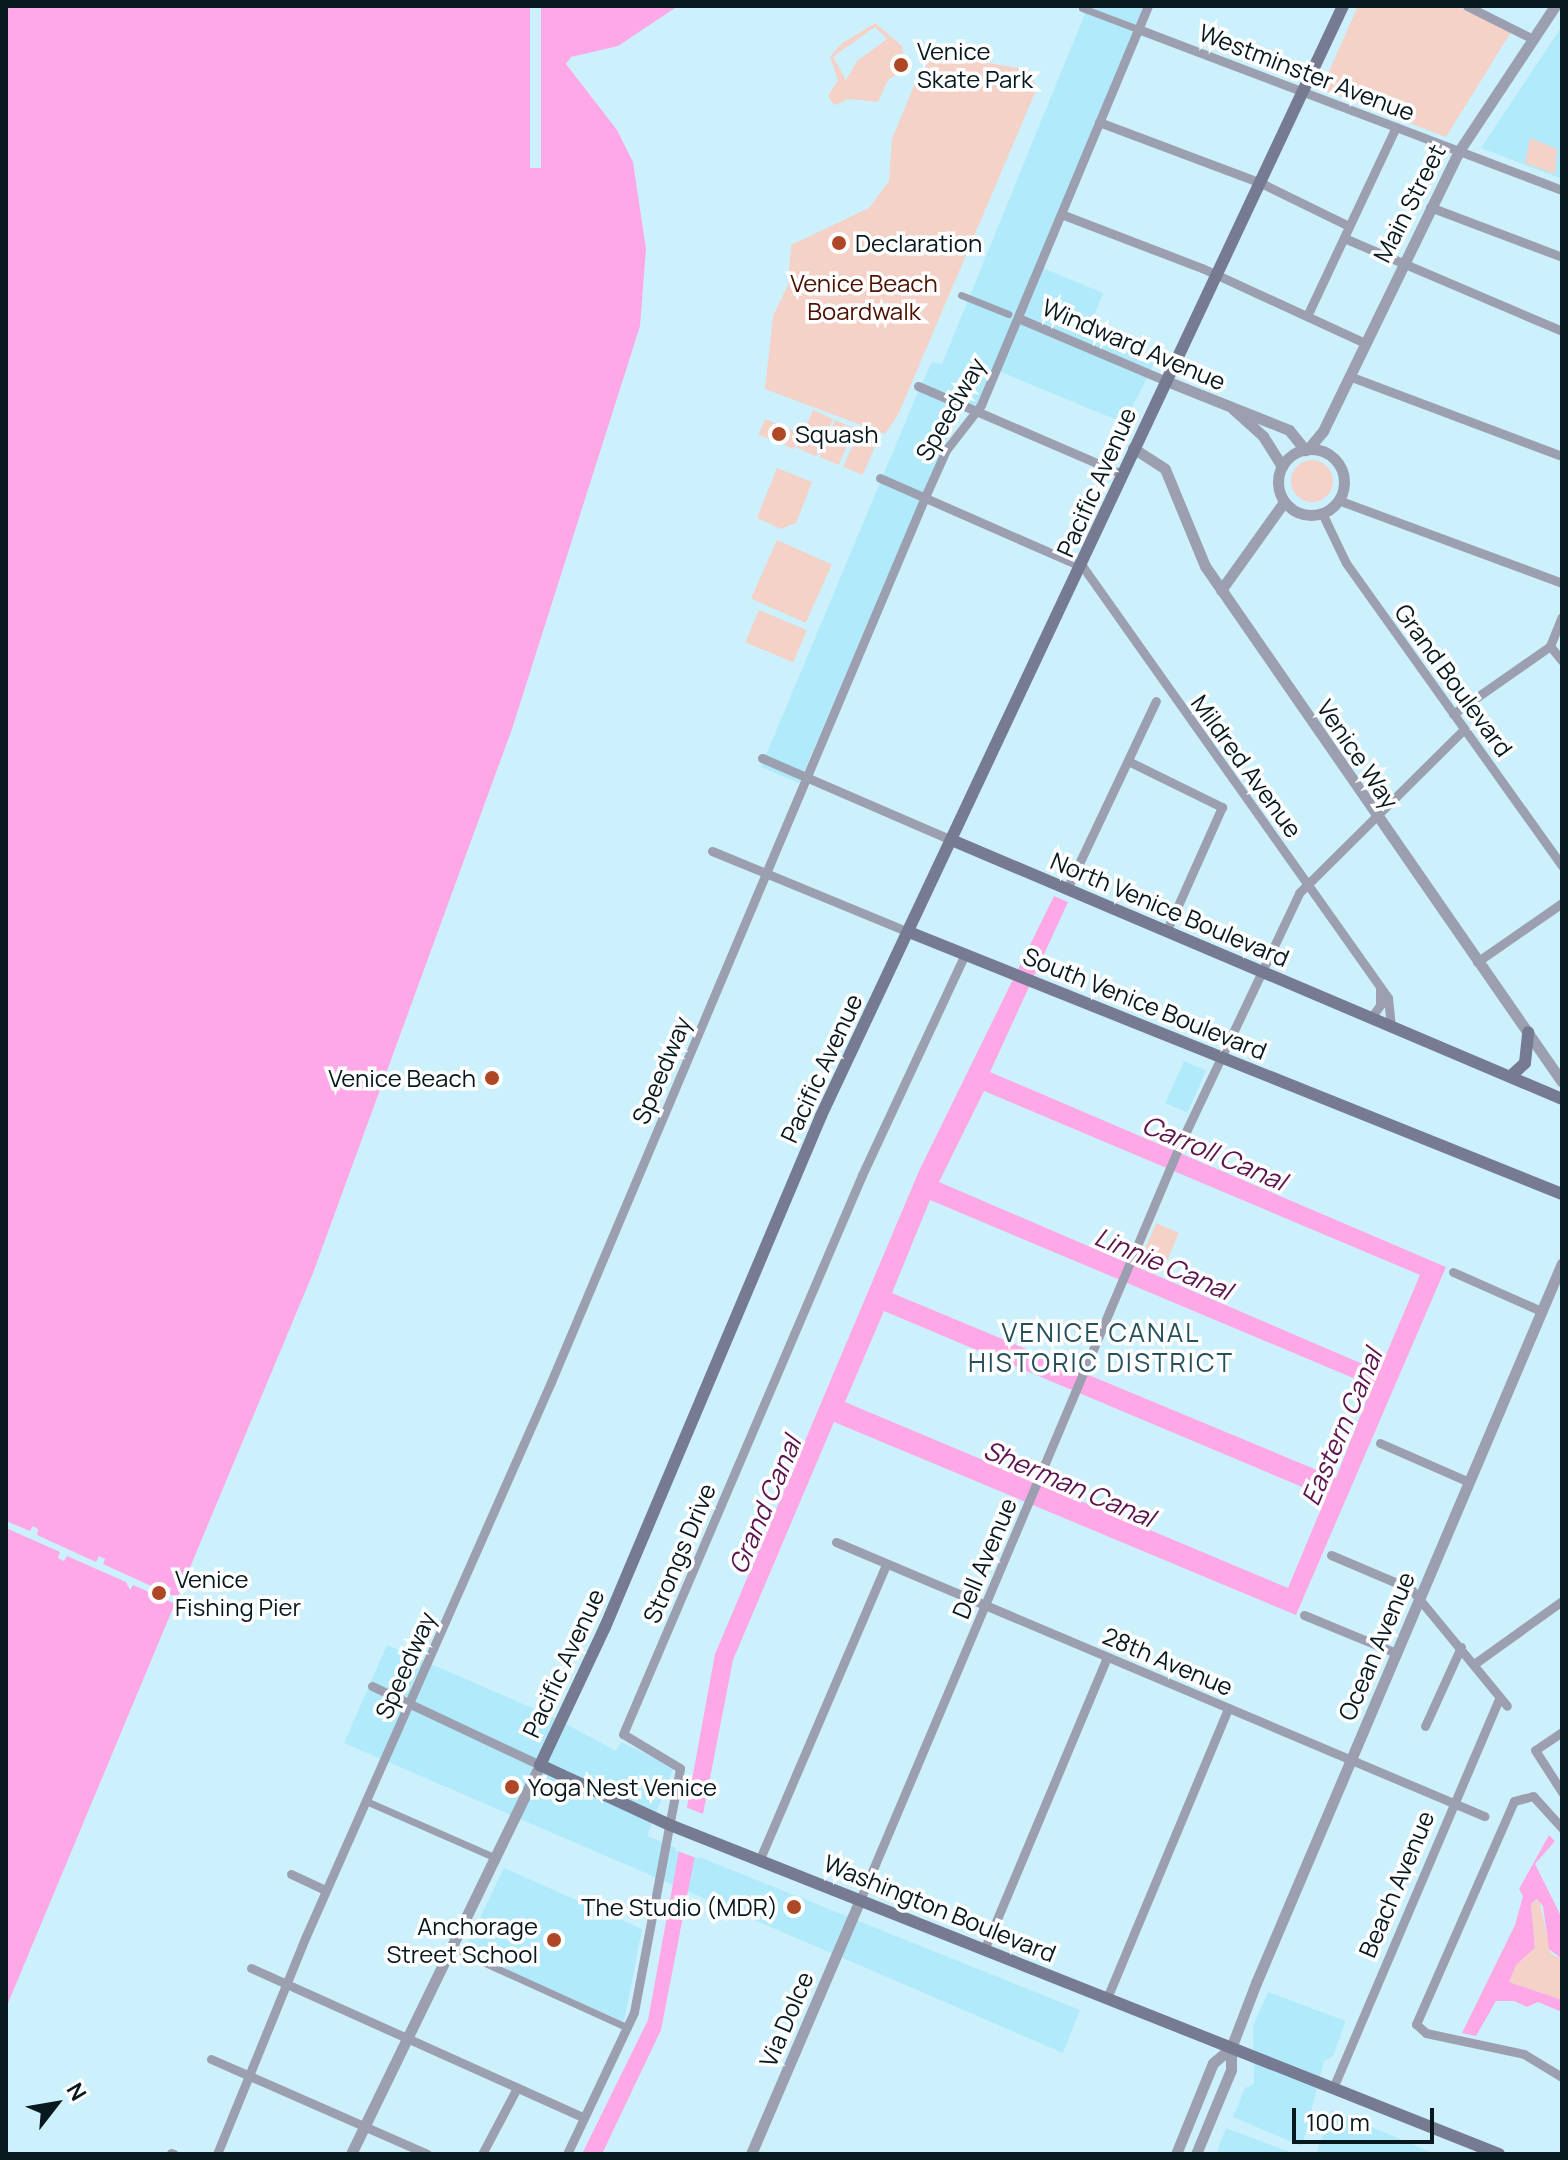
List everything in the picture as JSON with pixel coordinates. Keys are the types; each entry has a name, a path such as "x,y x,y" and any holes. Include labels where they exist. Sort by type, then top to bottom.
{"main road":[{"name":"Pacific Avenue","path":"540,1765 605,1627 821,1116 1083,567 1164,380 1343,6"},
{"name":"North Venice Boulevard","path":"954,841 1562,1099"},
{"name":"South Venice Boulevard","path":"909,932 1562,1194"},
{"path":"1511,1076 1525,1063 1528,1032"},
{"name":"Washington Boulevard","path":"540,1765 675,1827 1499,2154"}],"street":[{"name":"Speedway","path":"217,2154 286,1983 767,872 925,497 946,450 976,412 1013,316 1061,214 1148,6"},
{"path":"1467,6 1533,39"},
{"name":"Main Street","path":"1306,450 1323,431 1459,151 1555,6"},
{"name":"Westminster Avenue","path":"1082,8 1562,190"},
{"path":"1099,122 1259,182 1349,226"},
{"path":"1307,316 1396,127"},
{"path":"1430,207 1562,257"},
{"path":"1061,214 1215,275 1296,315 1307,316 1365,343"},
{"path":"1344,238 1401,266 1562,331"},
{"name":"Windward Avenue","path":"961,295 1289,430 1306,450"},
{"path":"1349,376 1562,456"},
{"path":"918,386 1122,474"},
{"name":"Windward Avenue","path":"1233,409 1263,436 1282,466"},
{"path":"1323,431 1343,480 1338,500 1322,513 1301,514 1284,502 1278,482 1282,466 1306,450 1333,458"},
{"name":"Venice Way","path":"1133,448 1156,460 1169,475 1201,558 1221,590 1377,821 1562,1082"},
{"path":"880,478 1083,567"},
{"path":"1338,500 1562,583"},
{"path":"1221,590 1284,502"},
{"name":"Grand Boulevard","path":"1322,513 1346,563 1562,866"},
{"name":"Mildred Avenue","path":"1083,567 1380,987 1391,1004 1391,1026"},
{"path":"1453,714 1550,646 1562,617"},
{"path":"1550,646 1562,661"},
{"path":"1067,889 1156,701"},
{"path":"1306,882 1377,821 1464,729"},
{"name":"North Venice Boulevard","path":"762,758 954,841"},
{"path":"1128,761 1222,807 1167,930"},
{"name":"South Venice Boulevard","path":"712,851 909,932"},
{"name":"Dell Avenue","path":"860,1900 1178,1149 1306,882"},
{"path":"1477,962 1562,903"},
{"name":"Strongs Drive","path":"567,2154 628,2028 675,1827 680,1768 623,1734 862,1175 965,954"},
{"path":"1371,1018 1380,1005 1380,987"},
{"name":"Ocean Avenue","path":"1231,2048 1562,1263"},
{"path":"1453,1272 1541,1311"},
{"path":"1380,1443 1469,1482"},
{"name":"28th Avenue","path":"836,1542 1484,1816"},
{"path":"1331,1555 1411,1589 1507,1706"},
{"path":"759,1861 886,1564"},
{"path":"1474,1664 1562,1601"},
{"path":"1304,1615 1396,1653"},
{"path":"1425,1726 1461,1647"},
{"path":"984,1950 1107,1657"},
{"name":"Washington Boulevard","path":"372,1686 540,1765"},
{"name":"Beach Avenue","path":"1333,2088 1452,1802 1499,1698"},
{"path":"1107,1998 1228,1709"},
{"path":"1562,1732 1535,1750 1562,1792"},
{"name":"Pacific Avenue","path":"351,2154 540,1765"},
{"path":"1562,1828 1533,1796 1514,1801 1416,2024 1426,2033 1524,2054 1562,2077"},
{"path":"366,1801 496,1858"},
{"path":"291,1874 326,1890"},
{"name":"Via Dolce","path":"751,2154 860,1900"},
{"path":"452,1948 628,2028"},
{"path":"251,1968 584,2118"},
{"path":"1176,2154 1213,2063 1231,2048"},
{"path":"1182,2139 1197,2150 1231,2070 1231,2048"},
{"path":"211,2059 427,2154"},
{"path":"482,2154 517,2088"}],"shaded area":[{"path":"6,6 678,6 618,46 571,57 566,64 617,130 633,162 646,249 640,326 512,729 313,1273 6,2008"},
{"path":"1088,6 1144,6 1036,265 1103,293 1088,333 1154,364 1124,423 994,369 979,404 958,412 799,783 761,767 918,392 932,362 942,364"},
{"path":"1562,26 1562,179 1481,148"},
{"path":"1054,896 1068,902 990,1072 1446,1267 1296,1615 834,1422 733,1660 661,2030 602,2154 582,2154 648,2020 715,1654 919,1171","holes":["984,1091 1420,1275 1379,1371 939,1182","930,1200 1372,1386 1336,1478 892,1293","884,1311 1326,1497 1288,1588 845,1402"]},
{"path":"1184,1061 1206,1071 1187,1113 1165,1103"},
{"path":"387,1645 553,1717 616,1751 621,1742 674,1767 647,1836 1080,2010 1063,2053 344,1743"},
{"path":"1549,1835 1555,1841 1535,1864 1562,1918 1562,1959 1549,1949 1543,1906 1537,1899 1531,1904 1535,1948 1516,1965 1509,1982 1562,2000 1562,2012 1538,2002 1527,2007 1514,2001 1496,2001 1476,2036 1462,2033 1515,1925 1523,1896 1519,1889"},
{"name":"Anchorage Street School","path":"504,1868 642,1929 624,2022 464,1950"},
{"path":"1268,1992 1346,2021 1333,2056 1324,2061 1302,2146 1233,2117 1245,2088 1254,2084 1253,2026"},
{"path":"1332,2110 1435,2154 1316,2154"},
{"path":"1226,2128 1295,2154 1216,2154"}],"green space":[{"path":"1358,6 1457,6 1511,32 1446,137 1321,89"},
{"name":"Venice Skate Park","path":"875,23 902,46 906,68 888,80 878,102 849,99 834,105 828,96 838,80 830,57 841,44","holes":["875,27 887,39 857,61 846,80 833,57"]},
{"name":"Venice Beach Boardwalk","path":"947,56 1029,70 1037,88 898,415 885,434 765,389 773,316 788,285 791,245 869,208 889,181 892,139 918,76 930,61"},
{"path":"1530,138 1557,149 1555,174 1525,163"},
{"path":"813,410 833,419 816,456 796,447"},
{"name":"Squash","path":"765,419 800,433 794,449 759,435"},
{"path":"835,420 854,428 839,465 819,457"},
{"path":"859,430 878,438 863,475 843,467"},
{"path":"1312,460 1327,466 1333,481 1327,496 1312,502 1297,496 1291,481 1297,466"},
{"path":"777,468 812,482 796,523 781,529 757,518"},
{"path":"777,540 832,564 806,623 751,598"},
{"path":"759,610 807,630 793,663 745,642"},
{"path":"1156,1223 1179,1233 1163,1271 1140,1261"},
{"path":"1539,1899 1551,1954 1562,1959 1562,2000 1509,1982 1516,1965 1535,1948 1531,1904"}],"pier":[{"path":"530,6 541,6 541,168 530,168"},
{"path":"6,1521 30,1531 33,1526 38,1529 37,1535 96,1562 99,1556 105,1559 103,1564 162,1591 165,1586 171,1588 169,1594 181,1599 178,1605 133,1585 130,1590 126,1582 67,1556 64,1561 58,1558 60,1552 6,1528"},
{"path":"683,1806 706,1815 699,1859 675,1850"}],"place":[{"name":"Venice Skate Park","path":"901,65"},
{"name":"Declaration","path":"839,243"},
{"name":"Squash","path":"779,434"},
{"name":"Venice Beach","path":"492,1078"},
{"name":"Venice Fishing Pier","path":"159,1593"},
{"name":"Yoga Nest Venice","path":"512,1787"},
{"name":"The Studio (MDR)","path":"794,1907"},
{"name":"Anchorage Street School","path":"554,1940"}],"district":[{"name":"VENICE CANAL HISTORIC DISTRICT","path":"1101,1348"}],"water label":[{"name":"Carroll Canal","path":"1214,1153"},
{"name":"Linnie Canal","path":"1163,1264"},
{"name":"Eastern Canal","path":"1342,1427"},
{"name":"Sherman Canal","path":"1069,1484"},
{"name":"Grand Canal","path":"765,1505"}]}
